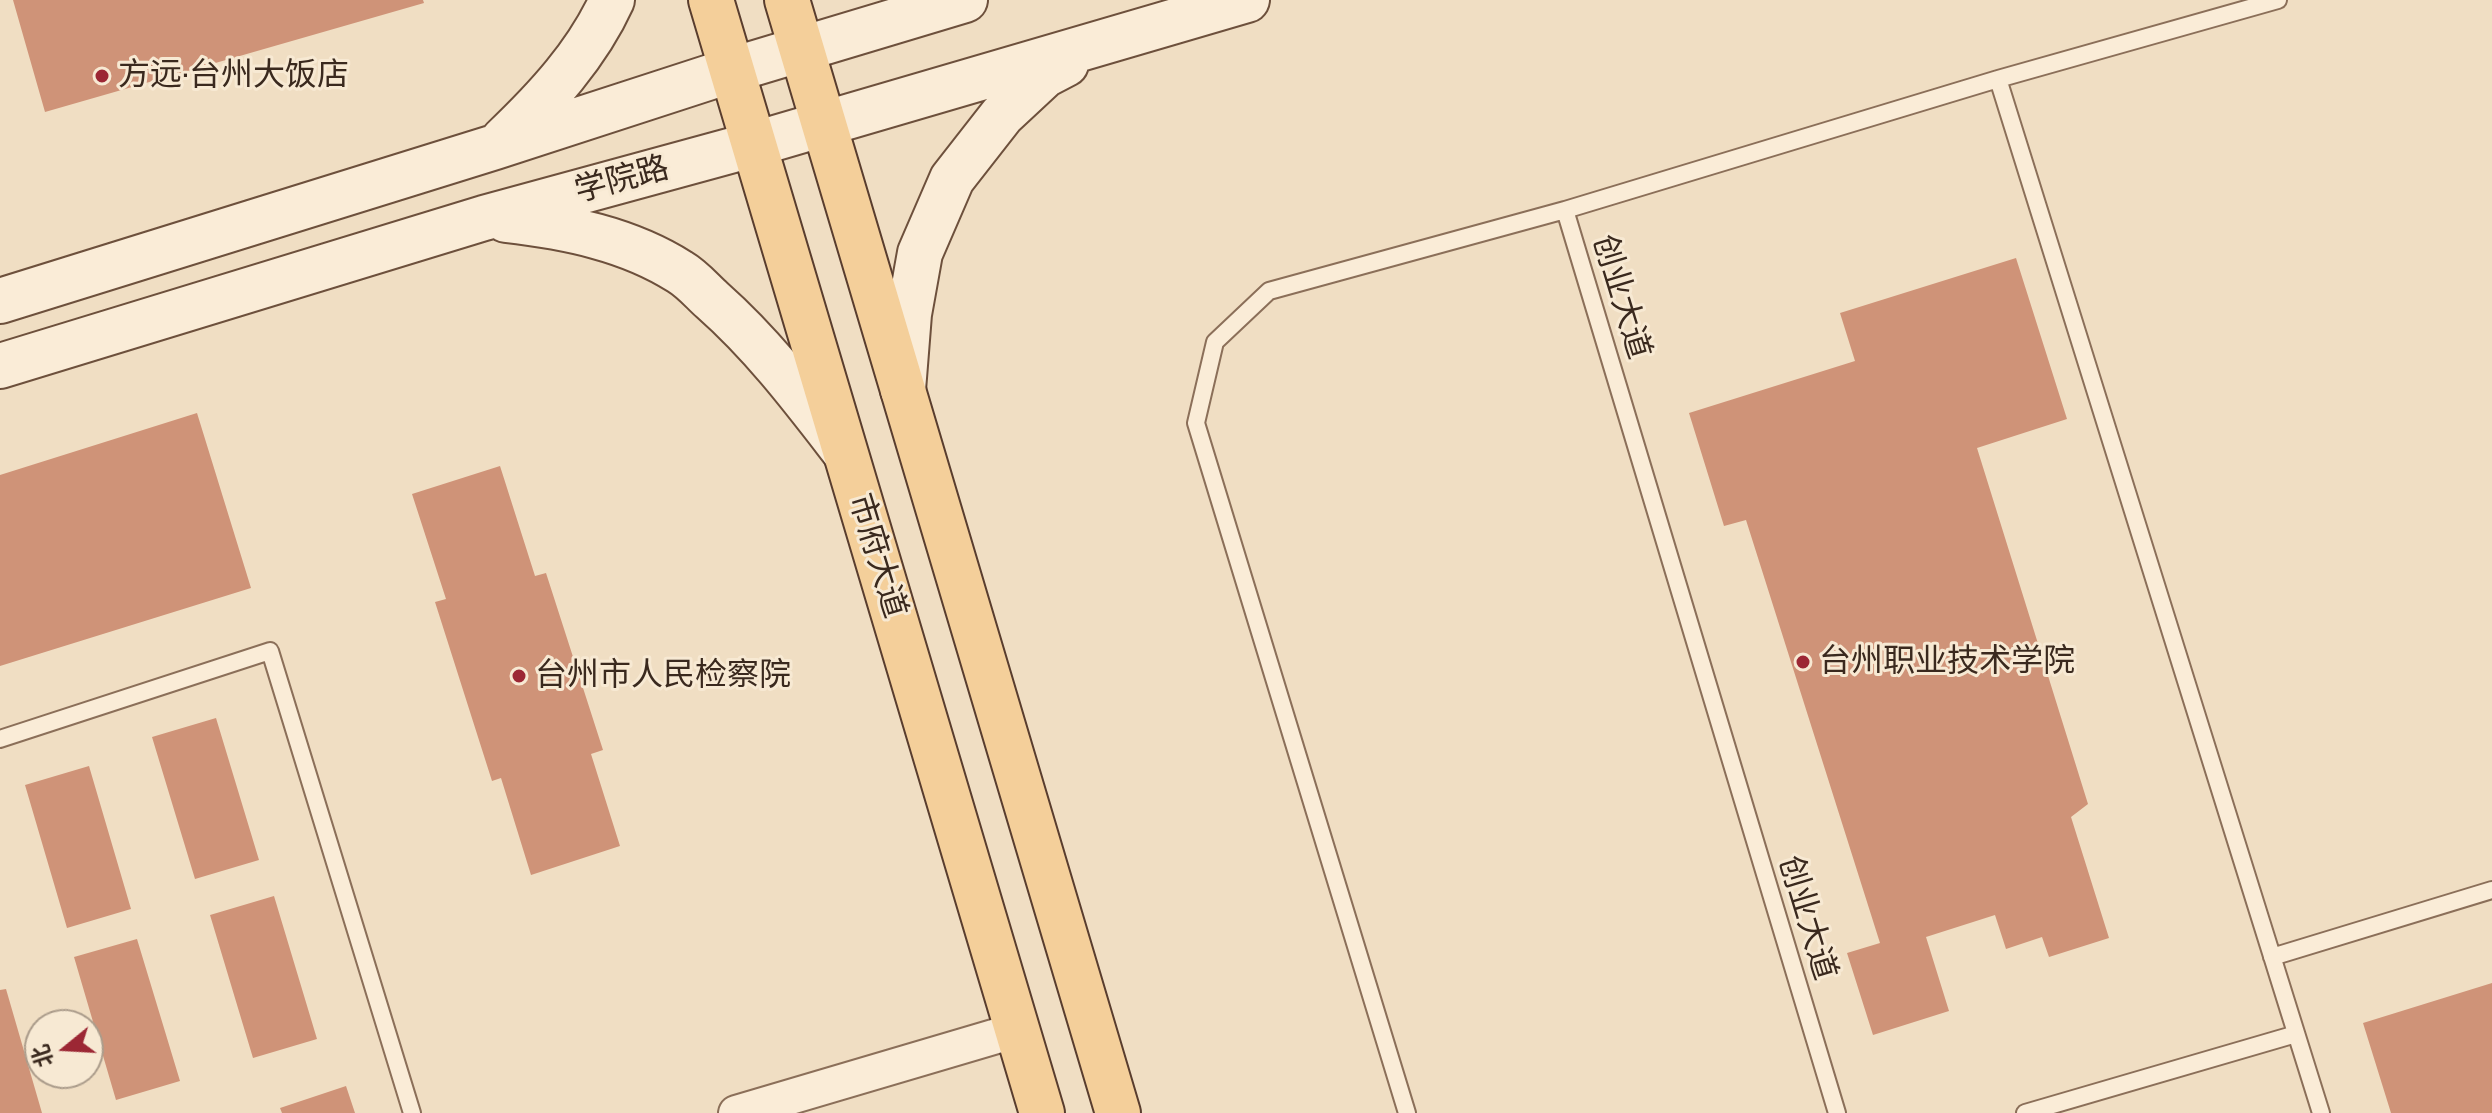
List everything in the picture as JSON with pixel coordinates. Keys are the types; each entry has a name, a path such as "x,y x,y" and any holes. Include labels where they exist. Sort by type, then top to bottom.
{"main road":[{"path":"495,147 539,106 569,69 600,27 612,0"},
{"name":"市府大道","path":"711,0 1042,1113"},
{"path":"787,0 1118,1113"},
{"path":"0,301 732,70 965,0"},
{"name":"学院路","path":"0,366 484,218 755,144 1247,0"},
{"path":"903,391 909,314 920,253 952,179 1002,115 1045,75 1118,37"},
{"path":"484,218 555,225 619,242 682,272 727,313 783,372 847,455"}],"street":[{"path":"736,1113 1017,1030"}],"lane":[{"name":"创业大道","path":"1837,1113 1565,210 1998,79 2278,0"},
{"path":"1998,79 2321,1113"},
{"path":"1407,1113 1196,423 1215,342 1269,291 1565,210"},
{"path":"0,739 270,651 412,1113"},
{"path":"2272,957 2492,890"},
{"path":"2025,1113 2296,1034"}],"building":[{"name":"方远·台州大饭店","path":"13,0 423,0 424,3 45,112"},
{"path":"2016,258 2067,419 1977,448 2088,804 2071,817 2109,938 2049,957 2042,937 2006,949 1995,915 1926,937 1949,1011 1873,1035 1847,953 1880,943 1746,520 1724,526 1689,413 1855,361 1840,313"},
{"path":"197,413 251,588 0,666 0,475"},
{"name":"台州市人民检察院","path":"500,466 535,576 546,573 603,750 591,754 620,846 531,875 501,778 492,781 435,602 446,599 412,494"},
{"path":"216,718 259,860 195,879 152,737"},
{"path":"89,766 131,909 67,928 25,785"},
{"path":"274,896 317,1039 253,1058 210,915"},
{"path":"137,939 180,1081 116,1100 104,1059 104,1009 89,1009 74,957"},
{"path":"2492,983 2492,1113 2391,1113 2363,1023"},
{"path":"6,989 24,1051 24,1089 35,1089 42,1113 0,1113 0,990"},
{"path":"346,1086 355,1113 282,1113 280,1108"}],"place":[{"name":"方远·台州大饭店","path":"102,76"},
{"name":"台州职业技术学院","path":"1803,662"},
{"name":"台州市人民检察院","path":"519,676"}]}
